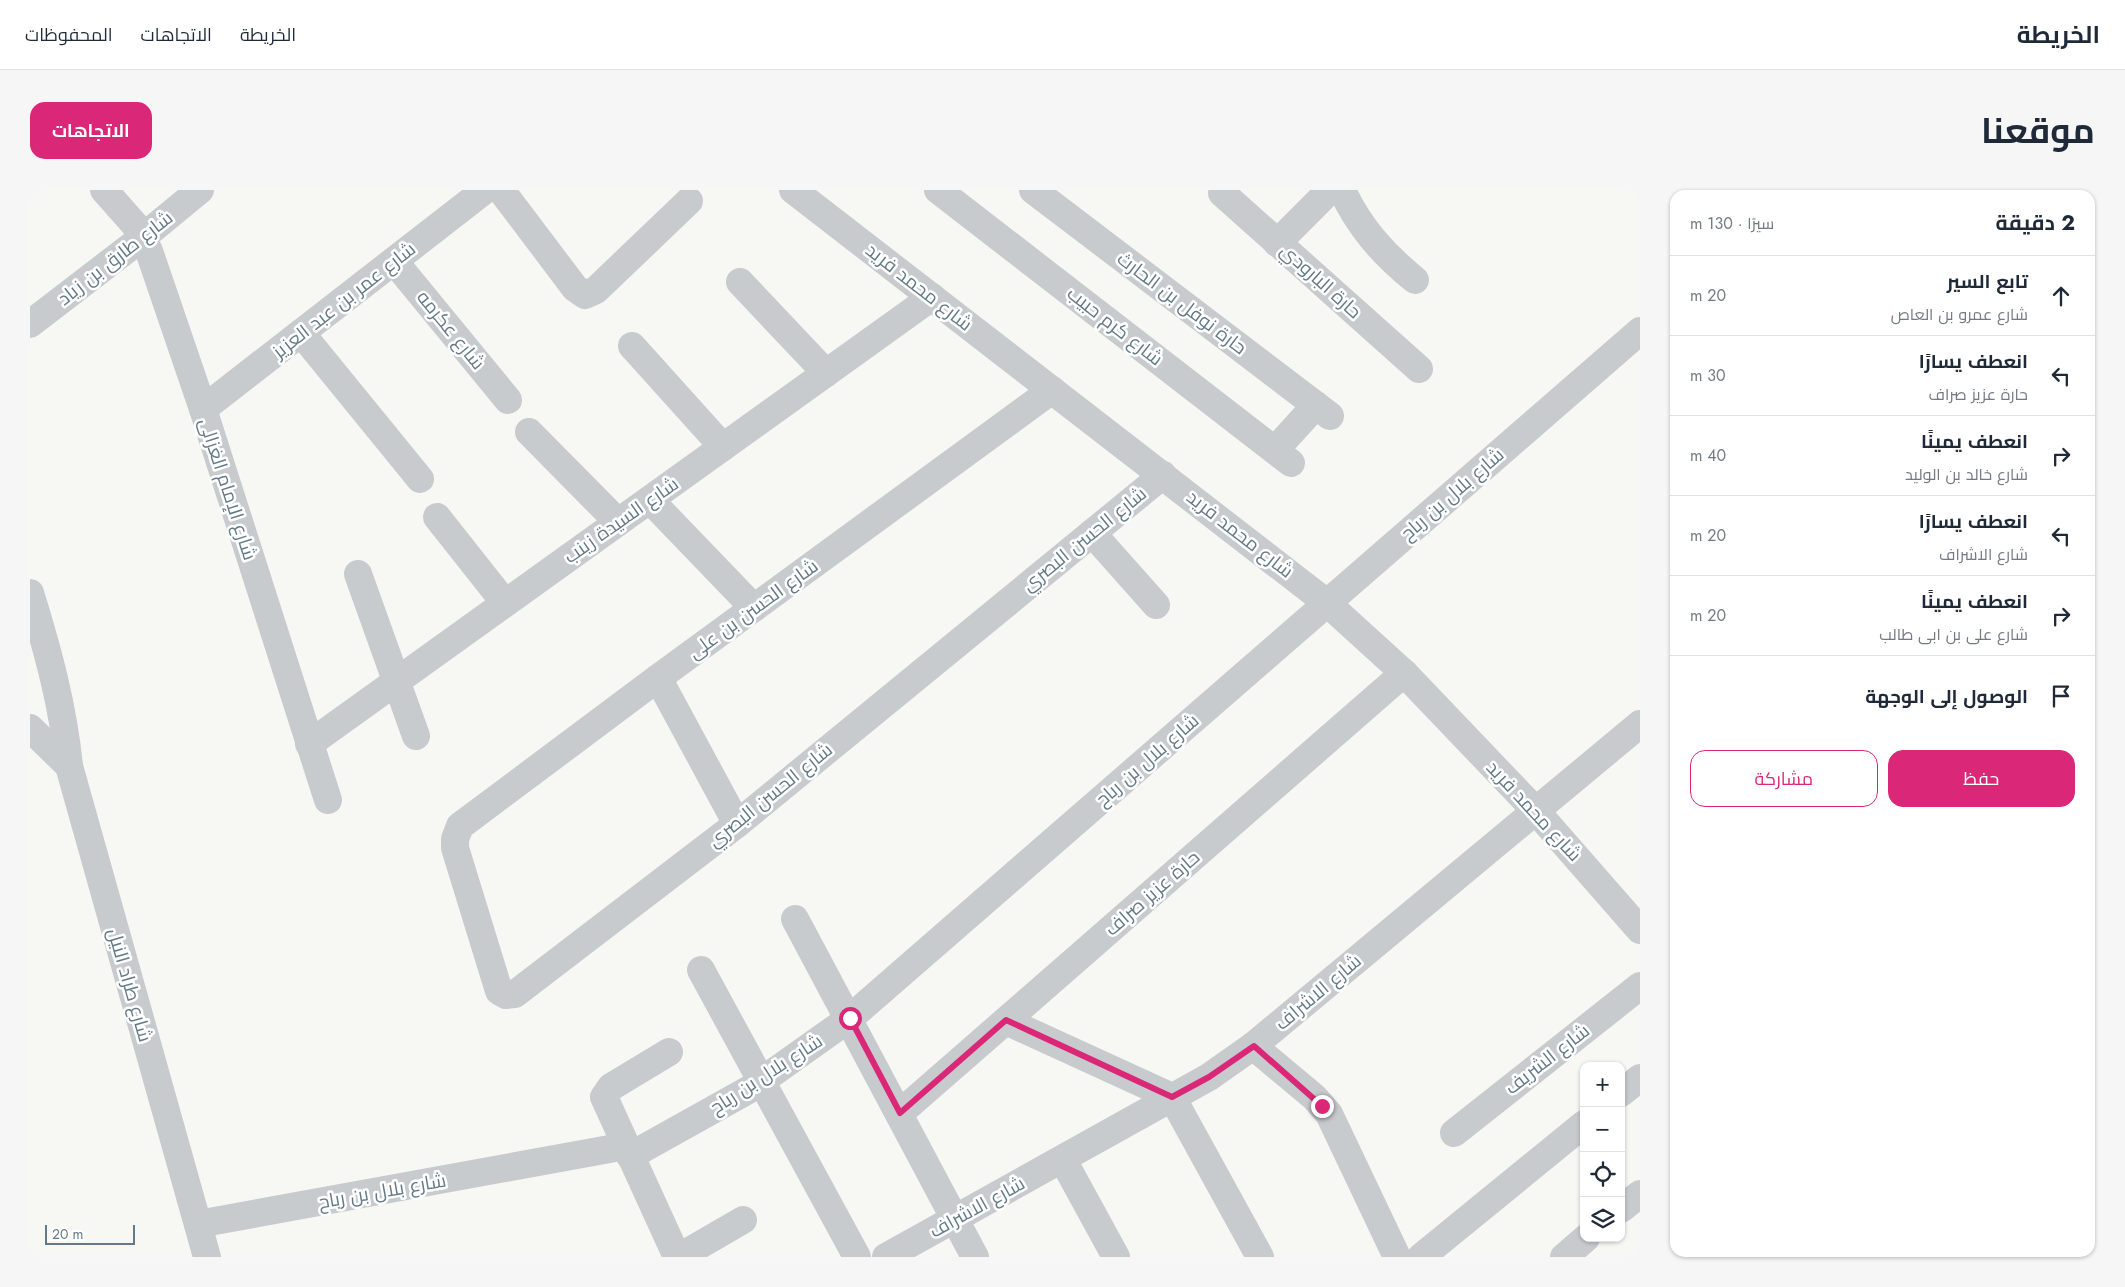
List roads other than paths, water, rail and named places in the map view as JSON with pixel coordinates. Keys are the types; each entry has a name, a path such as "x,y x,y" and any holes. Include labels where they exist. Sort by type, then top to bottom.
{"street":[{"name":"شارع الإمام الغزالى","path":"104,190 143,237 202,409 328,800"},
{"name":"شارع طارق بن زياد","path":"30,324 143,237 200,190"},
{"name":"شارع عمر بن عبد العزيز","path":"202,409 485,190"},
{"path":"501,190 574,288 585,294 596,290 689,201"},
{"name":"شارع محمد فريد","path":"793,190 1327,603 1404,673 1535,810 1640,930"},
{"name":"شارع كرم حبيب","path":"938,190 1283,456 1323,410"},
{"name":"حارة نوفل بن الحارث","path":"1033,190 1323,410"},
{"path":"1278,243 1330,190"},
{"path":"1342,190 1352,211 1369,237 1390,260 1416,280"},
{"name":"حارة البارودي","path":"1222,193 1419,369"},
{"name":"شارع عكرمه","path":"394,261 508,400"},
{"path":"740,282 826,373"},
{"name":"شارع السيدة زينب","path":"309,744 932,297"},
{"name":"شارع بلال بن رباح","path":"198,1224 628,1151 761,1081 850,1018 1640,331"},
{"path":"301,333 420,479"},
{"path":"632,346 723,447"},
{"name":"شارع الحسن بن على","path":"457,832 465,821 1052,390"},
{"path":"529,432 618,522"},
{"name":"شارع الحسن البصري","path":"457,832 455,848 495,985 499,991 506,995 515,994 737,824 1163,475"},
{"path":"650,500 754,608"},
{"path":"437,518 504,603"},
{"path":"1092,533 1156,605"},
{"path":"358,574 416,736"},
{"name":"شارع طراد النيل","path":"30,593 51,659 59,694 69,766 207,1257"},
{"name":"حارة عزيز صراف","path":"900,1113 1404,673"},
{"path":"658,678 737,824"},
{"name":"شارع الاشراف","path":"886,1257 1209,1077 1254,1046 1640,724"},
{"path":"30,728 69,766"},
{"path":"795,919 850,1018 976,1257"},
{"path":"701,970 857,1257"},
{"name":"شارع الشريف","path":"1454,1133 1640,986"},
{"path":"1006,1020 1172,1097 1260,1257"},
{"path":"1254,1046 1314,1097 1329,1114 1397,1257"},
{"path":"669,1052 606,1091 605,1102 678,1257 743,1220"},
{"path":"1625,1090 1640,1078"},
{"path":"1421,1257 1580,1127"},
{"path":"1063,1160 1116,1257"},
{"path":"1625,1206 1640,1194"},
{"path":"1564,1257 1581,1242"}]}
